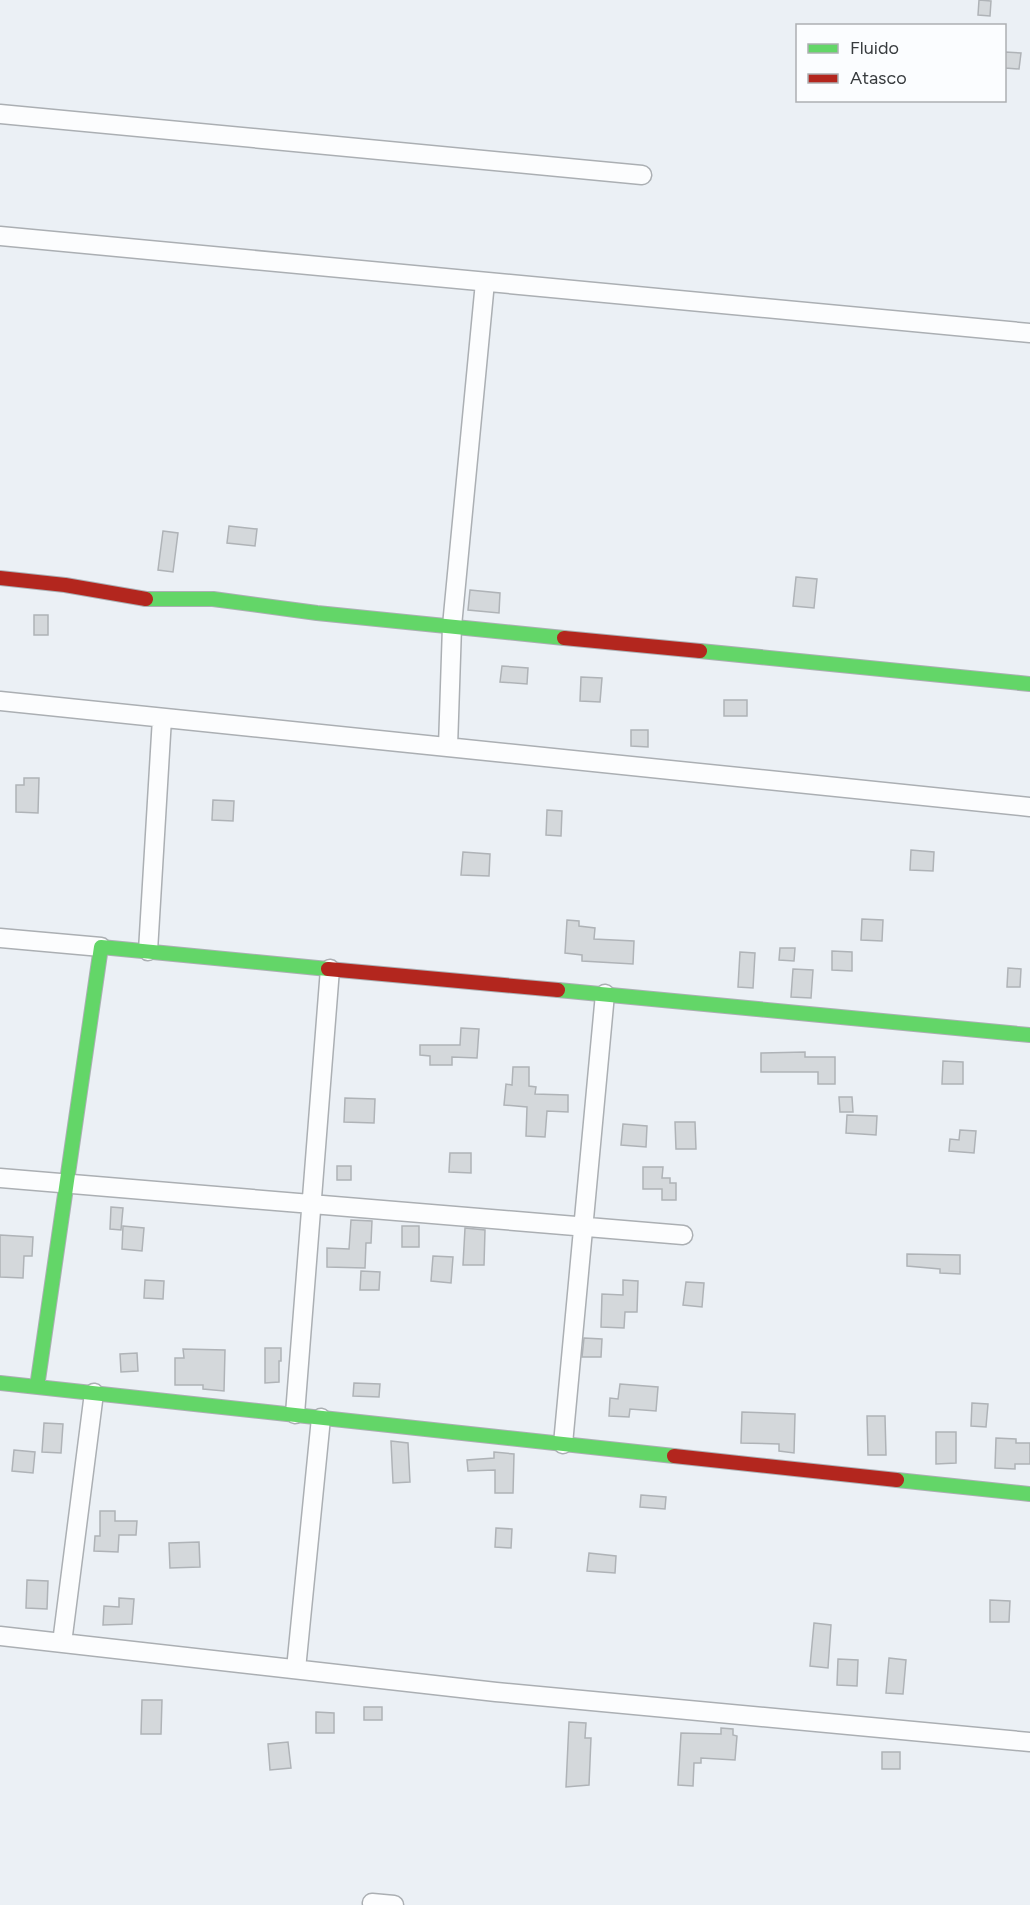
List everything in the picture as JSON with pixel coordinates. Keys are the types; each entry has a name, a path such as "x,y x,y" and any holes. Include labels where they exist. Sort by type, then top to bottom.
{"street":[{"path":"0,114 642,175"},
{"path":"0,236 1030,333"},
{"path":"448,747 452,626 485,282"},
{"path":"0,578 64,585 139,599 213,599 317,613 1030,684"},
{"path":"0,701 1030,807"},
{"path":"148,951 162,718"},
{"path":"0,938 1030,1035"},
{"path":"38,1387 101,947"},
{"path":"295,1414 330,969"},
{"path":"563,1444 605,994"},
{"path":"0,1178 683,1235"},
{"path":"0,1383 1030,1494"},
{"path":"62,1643 94,1393"},
{"path":"296,1670 321,1418"},
{"path":"0,1636 496,1692 1030,1742"},
{"path":"372,1903 394,1905"}],"building":[{"path":"979,0 991,1 990,16 978,15"},
{"path":"1006,52 1021,53 1019,69 1006,68"},
{"path":"229,526 257,529 255,546 227,543"},
{"path":"163,531 178,533 173,572 158,570"},
{"path":"796,577 817,579 814,608 793,606"},
{"path":"470,590 500,593 499,613 468,610"},
{"path":"34,615 48,615 48,635 34,635"},
{"path":"502,666 528,668 527,684 500,682"},
{"path":"581,677 602,678 600,702 580,701"},
{"path":"724,700 747,700 747,716 724,716"},
{"path":"631,730 648,730 648,747 631,746"},
{"path":"24,778 39,778 38,813 16,812 16,785 24,785"},
{"path":"213,800 234,801 233,821 212,820"},
{"path":"547,810 562,811 561,836 546,835"},
{"path":"911,850 934,852 933,871 910,870"},
{"path":"463,852 490,854 489,876 461,875"},
{"path":"862,919 883,920 882,941 861,940"},
{"path":"567,920 579,921 579,926 595,928 594,939 634,941 633,964 582,961 582,955 565,953"},
{"path":"780,948 795,948 794,961 779,960"},
{"path":"832,951 852,952 852,971 832,970"},
{"path":"740,952 755,953 753,988 738,987"},
{"path":"1008,968 1021,969 1020,987 1007,987"},
{"path":"793,969 813,970 811,998 791,997"},
{"path":"461,1028 479,1029 477,1058 452,1057 452,1065 430,1065 430,1056 420,1055 420,1045 460,1045"},
{"path":"805,1052 805,1057 835,1057 835,1084 818,1084 818,1072 761,1072 761,1053"},
{"path":"943,1061 963,1062 963,1084 942,1084"},
{"path":"513,1067 529,1067 529,1086 536,1087 535,1094 568,1095 568,1112 547,1111 545,1137 526,1136 527,1107 504,1105 506,1084 512,1085"},
{"path":"839,1097 852,1097 853,1112 840,1112"},
{"path":"345,1098 375,1099 374,1123 344,1122"},
{"path":"847,1115 877,1116 876,1135 846,1133"},
{"path":"675,1122 695,1122 696,1149 676,1149"},
{"path":"623,1124 647,1126 646,1147 621,1145"},
{"path":"960,1130 976,1131 974,1153 949,1151 950,1139 959,1140"},
{"path":"450,1153 471,1153 471,1173 449,1172"},
{"path":"337,1166 351,1166 351,1180 337,1180"},
{"path":"643,1167 663,1167 662,1178 670,1178 670,1183 676,1183 676,1200 662,1200 662,1189 643,1189"},
{"path":"111,1207 123,1208 121,1230 110,1229"},
{"path":"351,1220 372,1221 371,1243 366,1243 365,1268 327,1267 327,1248 349,1249"},
{"path":"123,1226 144,1228 142,1251 122,1249"},
{"path":"402,1226 419,1226 419,1247 402,1247"},
{"path":"465,1228 485,1230 484,1265 463,1265"},
{"path":"0,1235 33,1237 32,1256 24,1256 23,1278 0,1277"},
{"path":"907,1254 960,1255 960,1274 940,1273 940,1269 907,1266"},
{"path":"433,1256 453,1257 451,1283 431,1281"},
{"path":"361,1271 380,1272 379,1290 360,1290"},
{"path":"145,1280 164,1281 163,1299 144,1298"},
{"path":"623,1280 638,1281 637,1312 625,1312 624,1328 601,1327 602,1294 623,1295"},
{"path":"686,1282 704,1283 702,1307 683,1305"},
{"path":"584,1338 602,1339 601,1357 582,1357"},
{"path":"265,1348 281,1348 279,1382 265,1383"},
{"path":"183,1349 225,1350 224,1391 203,1389 203,1385 175,1385 175,1358 184,1358"},
{"path":"137,1353 138,1371 121,1372 120,1354"},
{"path":"354,1383 380,1384 379,1397 353,1396"},
{"path":"620,1384 658,1387 656,1411 630,1409 629,1417 609,1416 610,1398 618,1399"},
{"path":"972,1403 988,1404 986,1427 971,1426"},
{"path":"742,1412 795,1414 794,1453 779,1451 779,1444 741,1443"},
{"path":"867,1416 885,1416 886,1455 868,1455"},
{"path":"44,1423 63,1424 61,1453 42,1452"},
{"path":"936,1432 956,1432 956,1463 936,1464"},
{"path":"996,1438 1016,1439 1016,1443 1030,1443 1030,1464 1015,1464 1015,1469 995,1468"},
{"path":"391,1441 408,1443 410,1482 393,1483"},
{"path":"14,1450 35,1452 33,1473 12,1471"},
{"path":"494,1452 514,1454 513,1493 495,1493 495,1470 468,1471 467,1460 494,1458"},
{"path":"641,1495 666,1497 665,1509 640,1507"},
{"path":"100,1511 115,1511 115,1521 137,1521 136,1535 119,1535 118,1552 94,1551 95,1536 100,1536"},
{"path":"496,1528 512,1529 511,1548 495,1547"},
{"path":"199,1542 200,1567 170,1568 169,1543"},
{"path":"589,1553 616,1556 615,1573 587,1571"},
{"path":"27,1580 48,1581 47,1609 26,1608"},
{"path":"119,1598 134,1599 132,1624 103,1625 104,1606 119,1607"},
{"path":"990,1600 1010,1601 1009,1622 990,1622"},
{"path":"814,1623 831,1625 828,1668 810,1666"},
{"path":"889,1658 906,1660 903,1694 886,1693"},
{"path":"838,1659 858,1660 857,1686 837,1685"},
{"path":"142,1700 162,1700 161,1734 141,1734"},
{"path":"364,1707 382,1707 382,1720 364,1720"},
{"path":"316,1712 334,1713 334,1733 316,1733"},
{"path":"569,1722 586,1723 585,1738 591,1738 589,1785 566,1787"},
{"path":"721,1728 733,1729 733,1735 737,1736 735,1760 701,1758 701,1763 694,1763 693,1786 678,1785 681,1733 721,1734"},
{"path":"288,1742 291,1768 270,1770 268,1744"},
{"path":"882,1752 900,1752 900,1769 882,1769"}],"traffic: fast":[{"path":"146,599 213,599 317,613 564,638"},
{"path":"700,651 1030,684"},
{"path":"37,1387 101,947 328,969"},
{"path":"558,990 1030,1035"},
{"path":"0,1383 674,1456"},
{"path":"897,1480 1030,1494"}],"traffic: jam":[{"path":"0,578 65,585 146,599"},
{"path":"564,638 700,651"},
{"path":"328,969 558,990"},
{"path":"674,1456 897,1480"}]}
